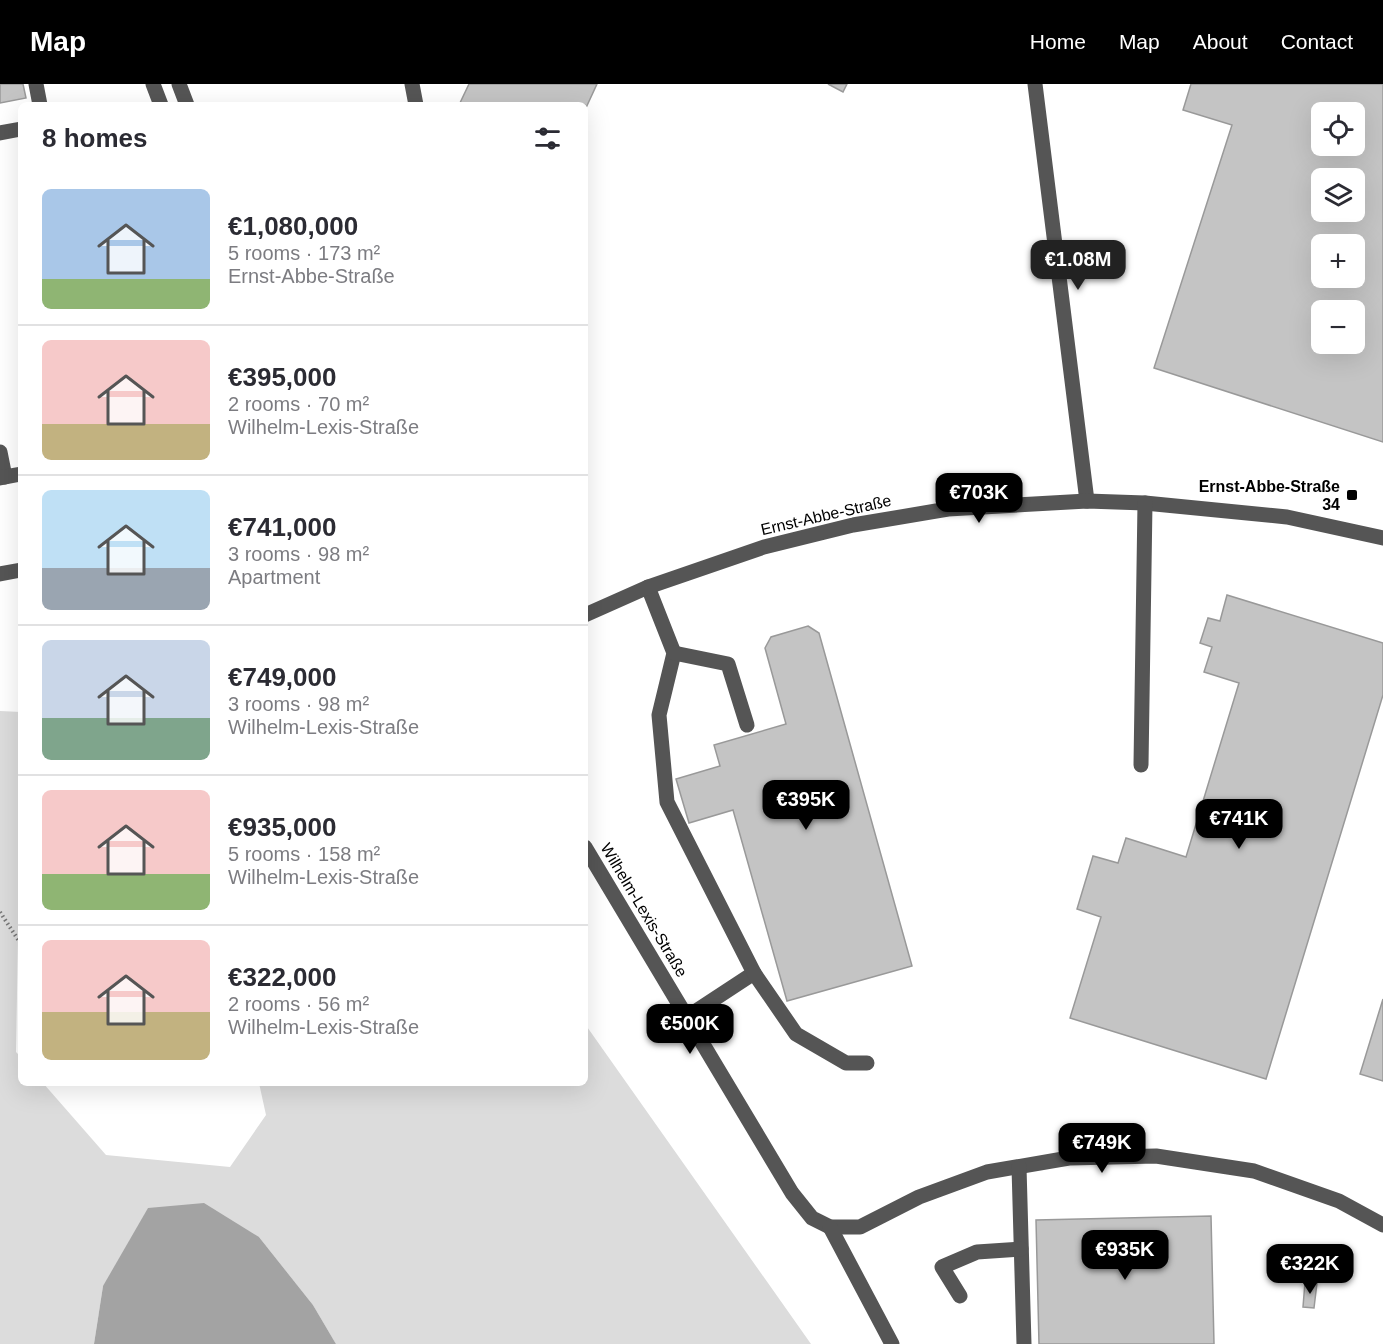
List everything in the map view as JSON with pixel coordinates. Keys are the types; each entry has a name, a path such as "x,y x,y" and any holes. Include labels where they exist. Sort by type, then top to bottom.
{"street":[{"path":"36,84 39,102"},
{"path":"153,84 160,102"},
{"path":"179,84 186,102"},
{"path":"412,84 415,102"},
{"path":"1035,84 1087,501"},
{"path":"0,133 18,130"},
{"path":"0,452 2,477 18,474"},
{"name":"Ernst-Abbe-Straße","path":"588,614 648,587 764,547 853,525 948,509 1087,501 1145,503 1287,517 1383,538"},
{"path":"1141,765 1145,503"},
{"path":"0,574 18,571"},
{"path":"648,587 674,653 658,715 666,802 754,972 796,1034 846,1063 867,1063"},
{"path":"674,653 728,664 747,725"},
{"name":"Wilhelm-Lexis-Straße","path":"588,852 792,1193 812,1218 830,1227"},
{"path":"687,1017 754,972"},
{"path":"892,1344 830,1227 860,1227 920,1197 987,1172 1069,1158 1156,1156 1254,1171 1339,1201 1383,1225"},
{"path":"1019,1167 1024,1344"},
{"path":"960,1296 942,1267 977,1252 1021,1249"}],"path":[{"path":"0,912 18,939"}],"shaded area":[{"path":"0,711 18,712 16,1052 18,1054 18,1086 46,1086 106,1155 230,1167 266,1115 260,1086 588,1086 588,1028 811,1344 336,1344 313,1305 259,1237 103,1286 94,1344 0,1344"},
{"path":"204,1203 259,1237 313,1305 336,1344 94,1344 103,1286 148,1208"}],"building":[{"path":"0,84 23,84 26,98 0,103"},
{"path":"469,84 597,84 588,104 460,102"},
{"path":"828,84 847,84 843,92"},
{"path":"1191,84 1383,84 1383,442 1154,368 1232,125 1183,110"},
{"path":"1227,595 1383,643 1383,695 1266,1079 1070,1018 1101,917 1077,909 1093,856 1118,863 1126,838 1186,857 1239,683 1204,672 1212,647 1200,643 1208,618 1220,621"},
{"path":"808,626 819,633 912,966 787,1001 733,810 689,823 676,779 720,766 714,745 786,724 765,648 771,637"},
{"path":"1383,999 1383,1081 1360,1074"},
{"path":"1211,1216 1214,1344 1039,1344 1036,1220"},
{"path":"1305,1282 1317,1283 1314,1308 1303,1307"}],"place":[{"name":"Ernst-Abbe-Straße 34","path":"1352,495"}]}
